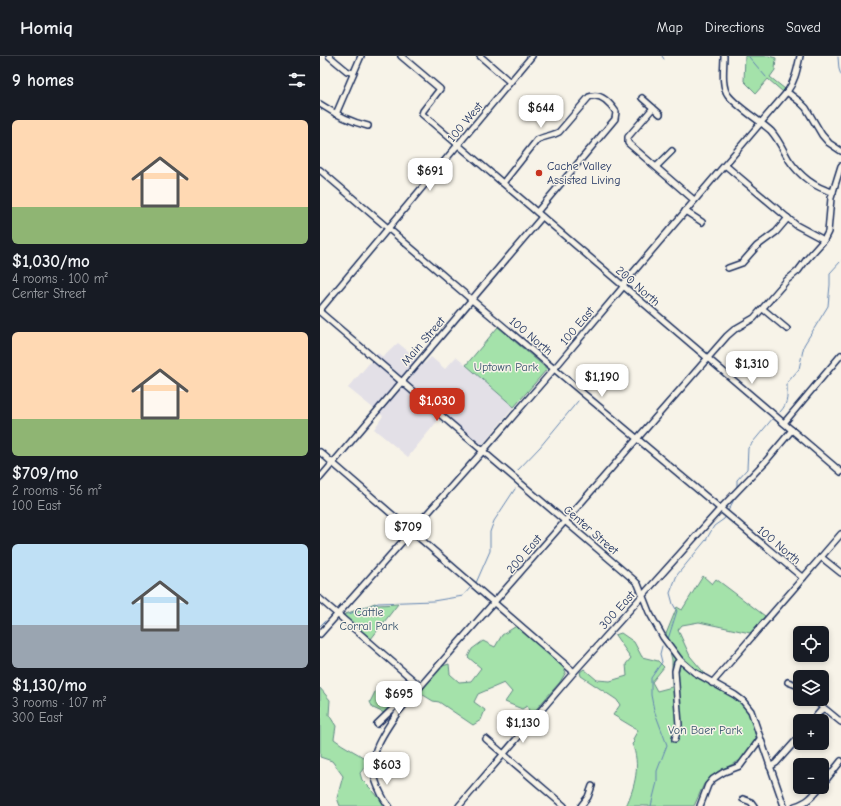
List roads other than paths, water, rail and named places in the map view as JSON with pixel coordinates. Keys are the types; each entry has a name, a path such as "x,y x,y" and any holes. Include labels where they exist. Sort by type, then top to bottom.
{"street":[{"path":"329,56 347,71 353,73"},
{"path":"336,114 360,56"},
{"name":"200 North","path":"401,56 440,89 422,114 841,472"},
{"path":"480,56 510,82"},
{"name":"100 West","path":"320,311 532,56"},
{"path":"724,56 724,85 728,95 777,138 789,160 797,170 821,188 833,192"},
{"name":"100 East","path":"320,634 554,369 625,282 787,92 797,74 800,56"},
{"path":"787,92 806,108 829,144 841,151"},
{"path":"502,183 537,140 559,132 589,97 594,95 600,96 612,106 616,112 615,119 537,212"},
{"path":"642,98 660,114"},
{"path":"320,104 336,114 359,124 368,126"},
{"path":"653,108 627,140 628,143 694,200"},
{"path":"656,167 672,151"},
{"path":"725,165 796,225 824,240 828,232 833,192 841,166"},
{"name":"100 North","path":"320,170 472,300 803,578"},
{"path":"685,211 702,222"},
{"name":"Main Street","path":"320,478 542,217"},
{"path":"728,268 742,263 757,246 776,232 788,218"},
{"name":"200 East","path":"389,806 380,792 375,780 373,762 376,750 388,726 398,712 735,329 754,318 763,309 824,240"},
{"path":"763,309 787,329"},
{"name":"Center Street","path":"320,311 638,584 649,612 662,637 680,660 694,672 735,695 743,701 751,711 784,806"},
{"path":"784,423 841,355"},
{"name":"300 East","path":"459,806 574,672 720,508 766,461 792,430"},
{"path":"320,452 574,672"},
{"path":"712,682 841,534"},
{"path":"821,557 841,573"},
{"path":"638,584 647,587 651,586"},
{"path":"320,600 420,686"},
{"path":"675,740 679,725 675,671 677,663 680,660"},
{"path":"788,682 793,684"},
{"path":"376,724 405,697 414,693"},
{"path":"818,714 823,708 841,722"},
{"path":"486,739 564,806"},
{"path":"700,806 708,785 724,772 740,766 760,739"},
{"path":"770,767 776,763 793,744"},
{"path":"829,776 841,761"},
{"path":"580,806 588,797 592,786"},
{"path":"795,806 805,803 815,794"},
{"path":"743,799 751,802 754,806"}],"waterway":[{"path":"749,57 766,77"},
{"path":"838,57 841,75"},
{"path":"780,412 786,402 787,383 799,369 804,345 828,306 830,273 841,261"},
{"path":"518,470 540,447 578,401"},
{"path":"737,487 737,480 747,469 748,448 773,418"},
{"path":"476,583 490,551 490,532 494,521 515,489"},
{"path":"728,511 736,496"},
{"path":"668,639 677,611 670,593 677,575 706,540 714,526 726,516"},
{"path":"349,614 378,603 433,601 463,596 470,588"},
{"path":"320,626 325,621"},
{"path":"651,806 657,782 657,771 667,745 654,710 651,695 651,678 662,662 660,654 662,646"}],"place":[{"name":"Cache Valley Assisted Living","path":"539,173"}],"park label":[{"name":"Uptown Park","path":"506,367"},
{"name":"Cattle Corral Park","path":"369,619"},
{"name":"Von Baer Park","path":"705,730"}]}
